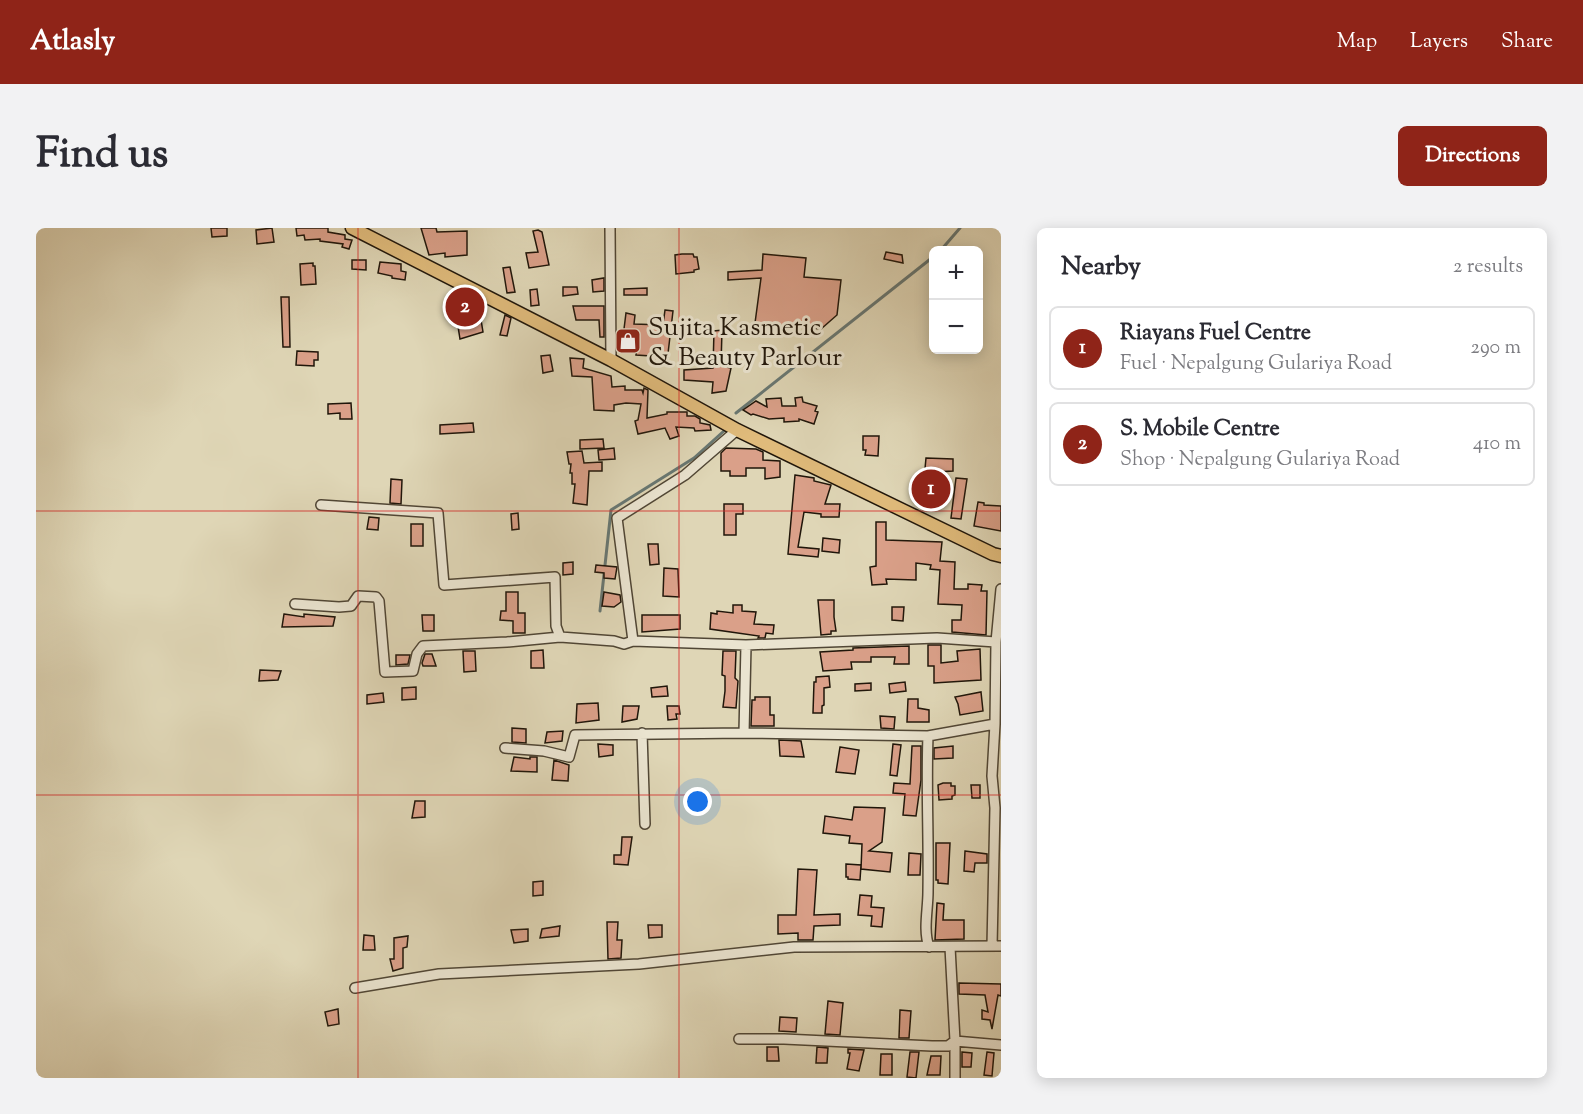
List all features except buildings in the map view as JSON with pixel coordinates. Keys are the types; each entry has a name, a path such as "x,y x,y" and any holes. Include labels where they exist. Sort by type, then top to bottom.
{"main road":[{"path":"352,228 611,360 737,430 1001,556"}],"street":[{"path":"610,228 611,360"},
{"path":"633,641 617,518 685,475 737,430"},
{"path":"321,505 438,513 444,585 555,577 555,626 560,637"},
{"path":"355,988 439,974 639,964 794,947 996,946 995,808 992,776 996,642 1001,589"},
{"path":"295,604 351,606 358,596 376,597 379,601 385,672 413,671 417,654 423,646 560,637 614,641 624,644 633,641 746,645 937,638 996,642"},
{"path":"744,733 746,645"},
{"path":"506,748 544,751 569,757 575,735 744,733 928,736 995,724"},
{"path":"642,733 645,824"},
{"path":"928,736 926,938 929,947"},
{"path":"950,947 955,1078"},
{"path":"739,1039 932,1046 948,1046 955,1041 1001,1044"}],"waterway":[{"path":"944,246 960,228"},
{"path":"736,413 929,260"},
{"path":"600,611 611,510 694,458 725,430"}],"place":[{"name":"S. Mobile Centre","path":"465,307"},
{"name":"Sujita Kasmetic & Beauty Parlour","path":"628,341"},
{"name":"Riayans Fuel Centre","path":"931,489"}]}
